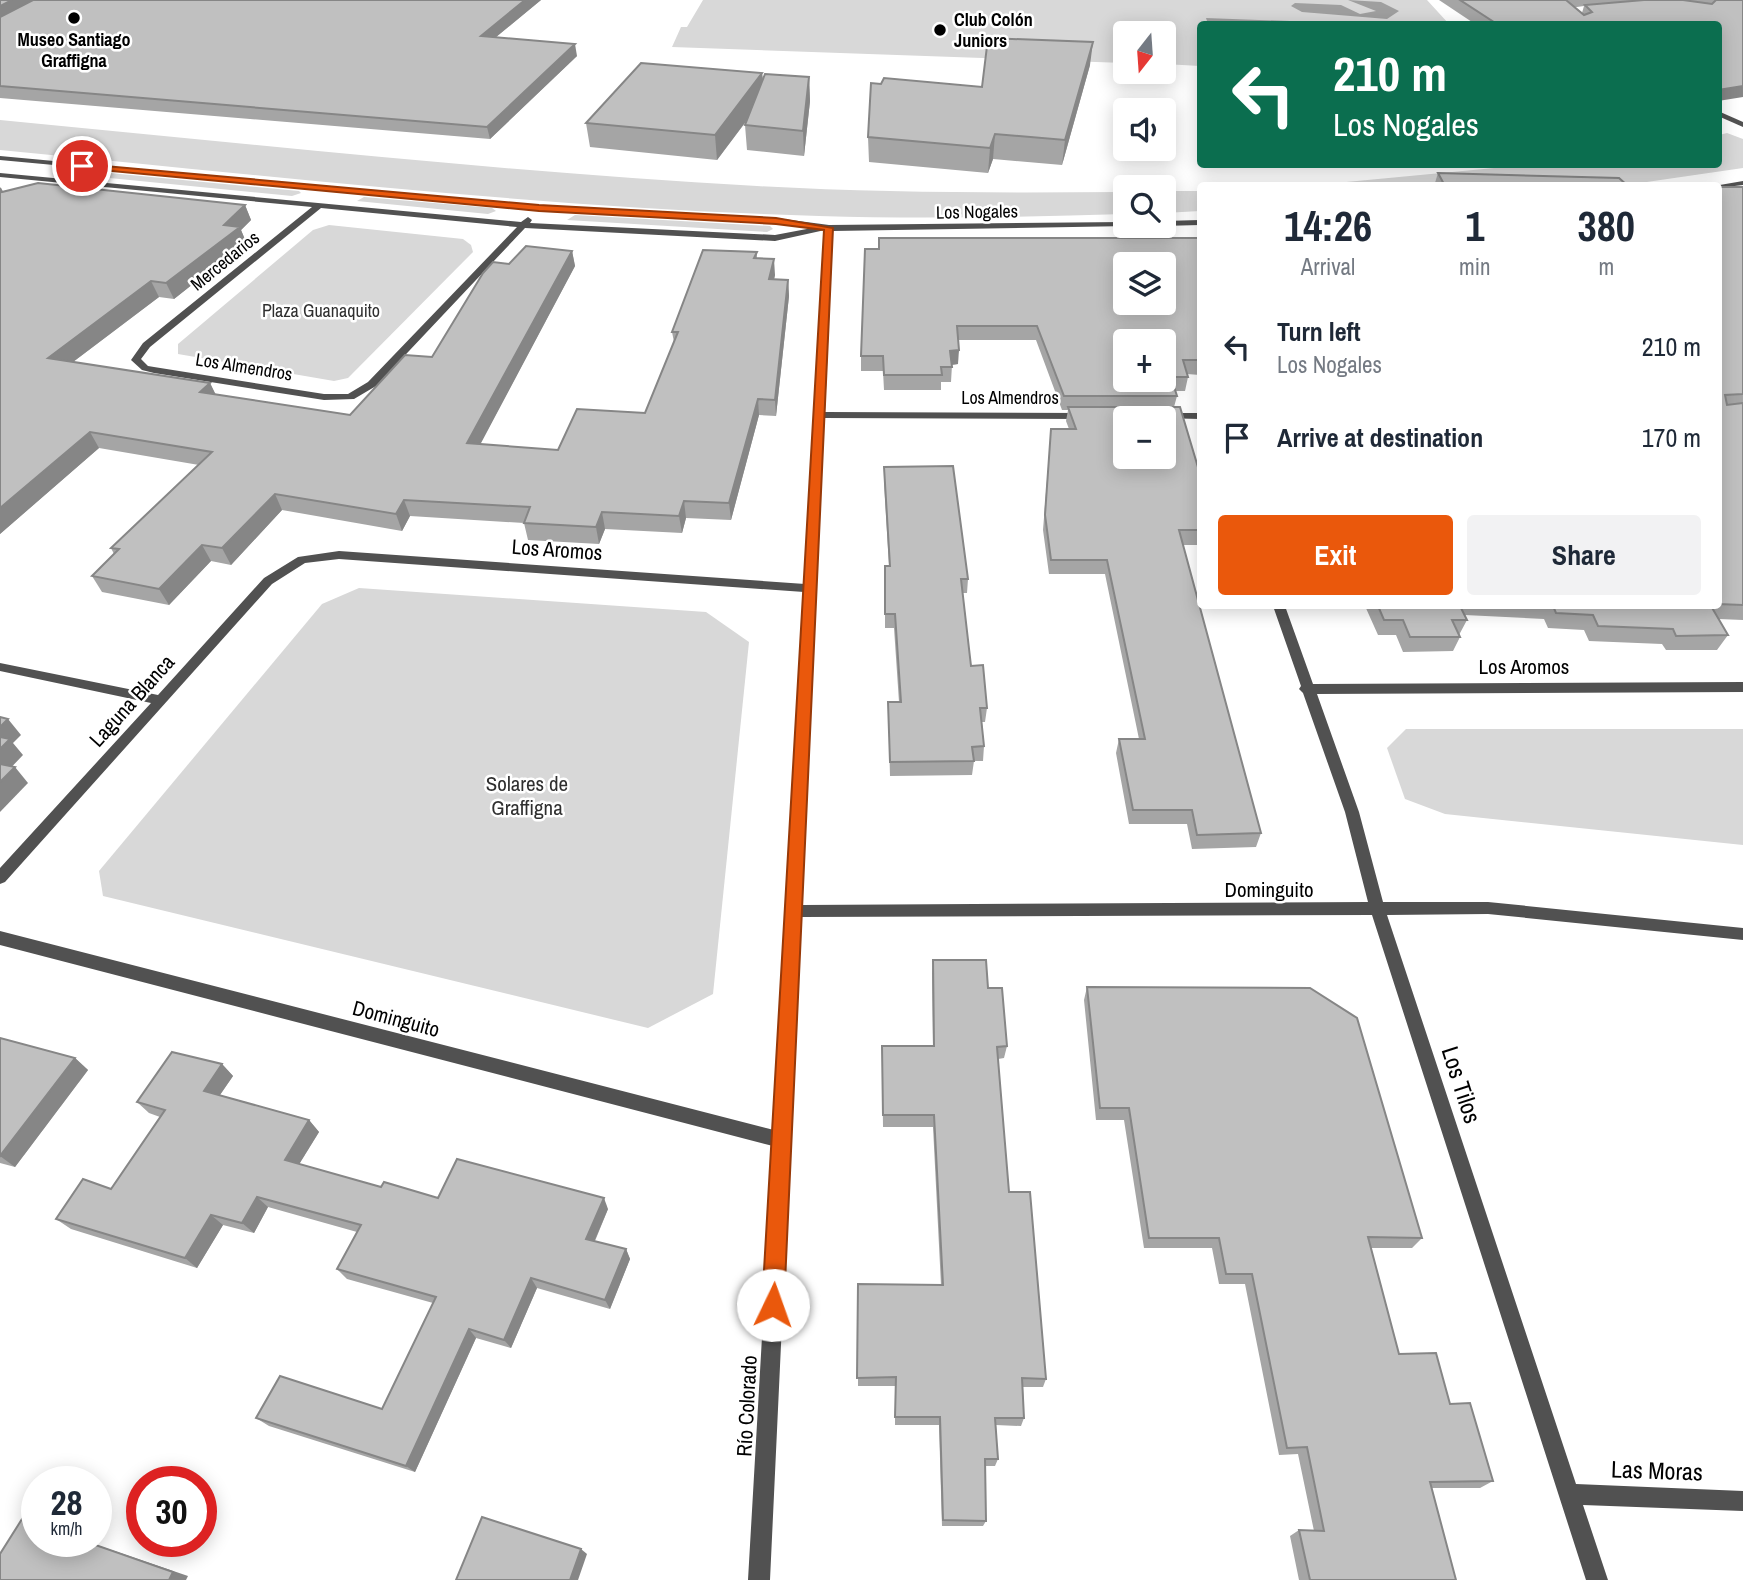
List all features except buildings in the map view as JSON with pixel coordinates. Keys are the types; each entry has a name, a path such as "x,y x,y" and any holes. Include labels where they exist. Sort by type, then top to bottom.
{"street":[{"path":"1722,115 1741,122"},
{"path":"1722,124 1741,122"},
{"name":"Los Nogales","path":"0,158 539,208 776,221 829,228 1113,225"},
{"path":"14,189 55,163"},
{"name":"Los Nogales","path":"0,175 523,225 775,239 829,228"},
{"path":"1722,186 1743,183"},
{"name":"Mercedarios","path":"136,360 146,345 338,190"},
{"path":"523,225 539,208"},
{"path":"1176,224 1197,223"},
{"name":"Los Almendros","path":"136,360 145,369 324,397 350,397 372,384 523,225"},
{"name":"Río Colorado","path":"759,1580 829,228"},
{"name":"Los Almendros","path":"819,415 1091,416"},
{"path":"1176,416 1197,416"},
{"name":"Los Aromos","path":"302,560 339,555 810,588"},
{"name":"Laguna Blanca","path":"0,878 268,581 302,560"},
{"name":"Los Tilos","path":"1280,609 1306,689 1352,812 1378,911 1597,1580"},
{"path":"0,667 161,700"},
{"name":"Los Aromos","path":"1306,689 1743,687"},
{"name":"Dominguito","path":"794,911 1378,911 1488,908 1743,934"},
{"name":"Dominguito","path":"0,938 782,1140"},
{"name":"Las Moras","path":"1568,1494 1743,1501"}],"green space":[{"name":"Club Colón Juniors","path":"703,0 1427,0 1446,21 1197,21 1197,66 1176,65 1176,21 1113,21 1113,63 672,47 681,27 687,27"},
{"path":"0,120 378,157 662,180 895,191 1113,192 1113,214 896,217 717,212 512,198 0,150"},
{"path":"1727,133 1743,139 1743,168 1647,182 1346,182 1494,168 1722,168 1722,134"},
{"path":"78,170 301,193 292,196 69,174"},
{"path":"1176,191 1197,191 1197,211 1176,212"},
{"path":"364,197 492,208 496,211 488,214 357,201"},
{"path":"575,215 770,226 773,229 767,232 567,220"},
{"name":"Plaza Guanaquito","path":"329,225 463,239 471,245 473,252 348,378 334,381 178,354 178,344 313,230"},
{"name":"Solares de Graffigna","path":"359,588 706,612 749,642 713,994 648,1028 103,896 99,871 322,604"},
{"path":"1406,729 1743,729 1743,845 1445,814 1405,799 1387,748"}],"shaded area":[{"path":"1348,0 1381,2 1399,11 1387,19 1302,12 1291,6 1295,3 1341,5 1360,14 1376,11"},
{"path":"1206,18 1288,21 1207,21"}],"place":[{"name":"Museo Santiago Graffigna","path":"74,18"},
{"name":"Club Colón Juniors","path":"940,30"}],"route":[{"path":"82,166 539,208 776,221 829,228 773,1305"}]}
